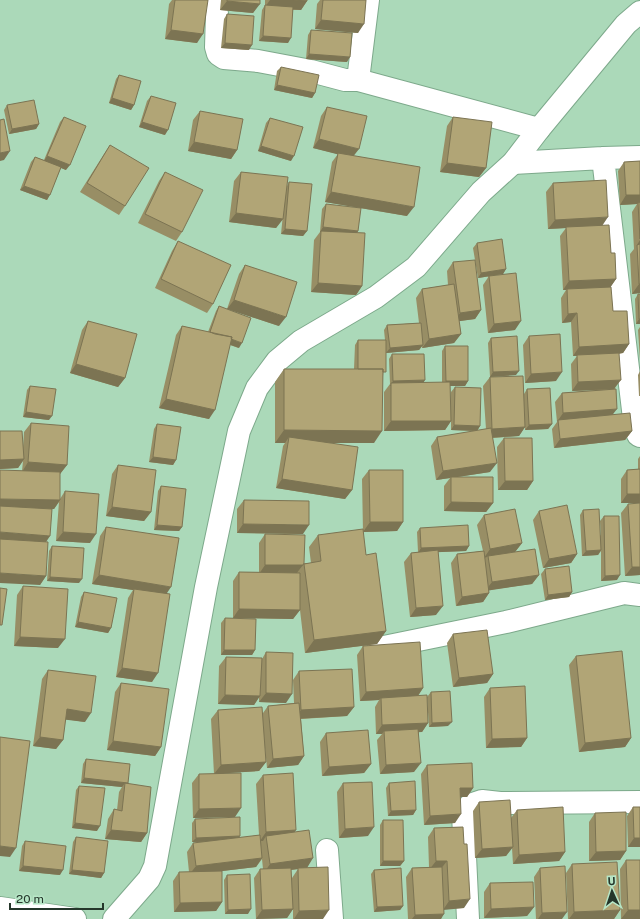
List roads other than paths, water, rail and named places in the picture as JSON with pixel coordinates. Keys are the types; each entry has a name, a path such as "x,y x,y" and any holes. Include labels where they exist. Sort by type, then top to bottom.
{"street":[{"path":"358,80 368,0"},
{"path":"215,1 217,14 216,47 218,54 224,58 258,60 345,80 358,80 539,129"},
{"path":"114,919 149,879 155,866 207,579 239,431 257,388 277,361 301,341 376,297 416,268 481,192 513,164 539,129 626,24 640,12"},
{"path":"513,164 640,157"},
{"path":"603,158 635,427 638,435 640,436"},
{"path":"379,648 506,622 624,593 640,595"},
{"path":"468,919 463,814 470,805 482,802 640,802"},
{"path":"327,850 332,919"},
{"path":"0,908 75,919"}]}
